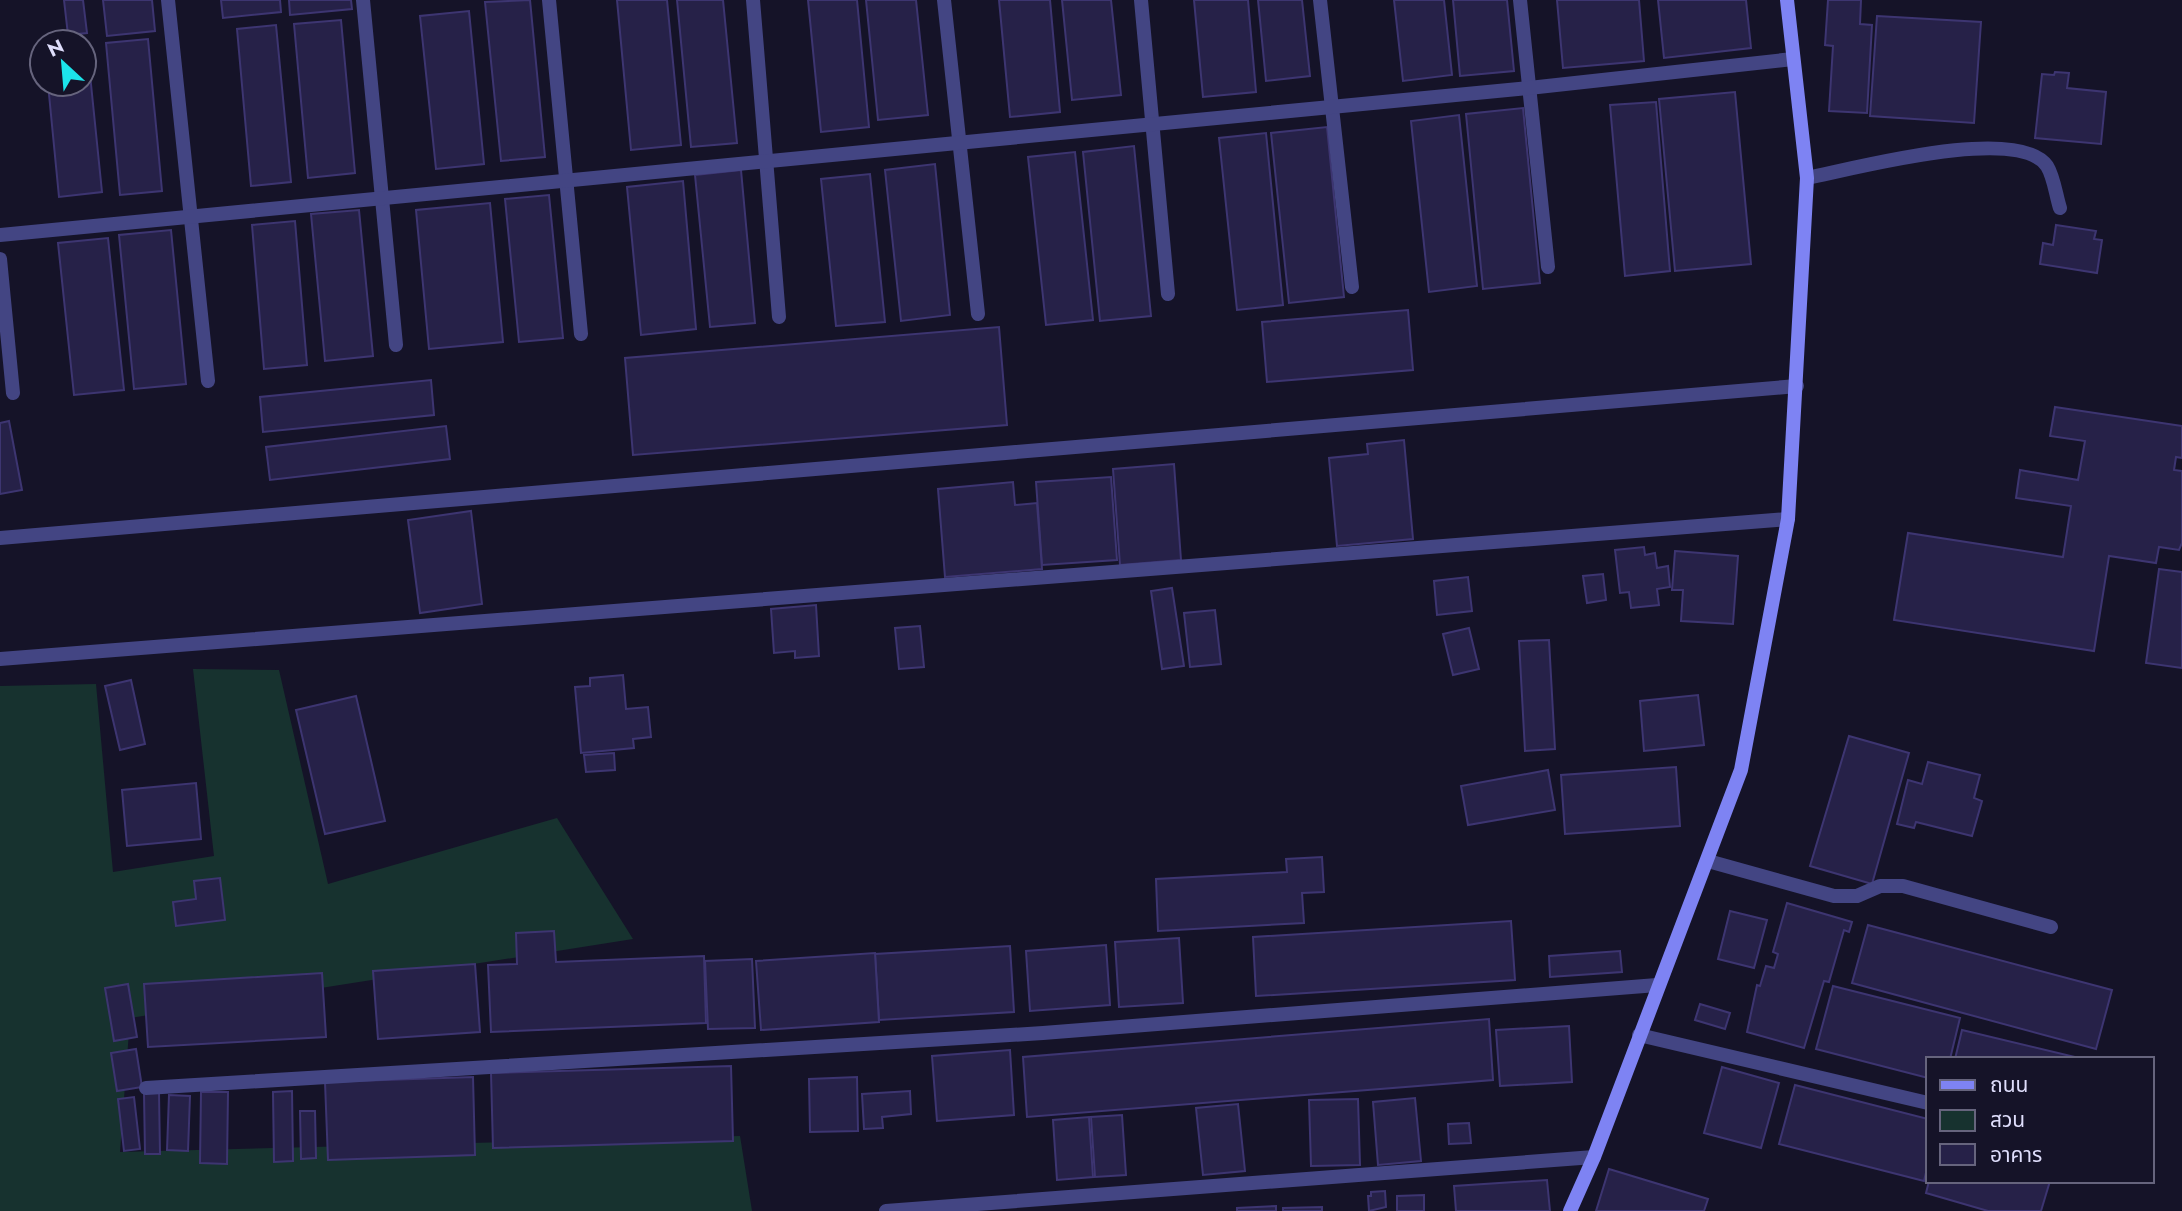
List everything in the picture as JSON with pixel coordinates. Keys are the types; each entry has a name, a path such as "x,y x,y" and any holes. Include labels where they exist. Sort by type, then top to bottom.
{"street":[{"path":"168,0 208,382"},
{"path":"363,0 396,345"},
{"path":"549,0 580,334"},
{"path":"753,0 779,317"},
{"path":"944,0 957,143 978,314"},
{"path":"1141,0 1168,294"},
{"path":"1320,0 1329,107 1352,288"},
{"path":"1520,0 1548,267"},
{"path":"1570,1211 1594,1157 1657,985 1708,861 1741,770 1788,519 1807,178 1787,0"},
{"path":"0,235 1529,88 1793,59"},
{"path":"1807,178 1947,151 1996,147 2036,156 2048,167 2060,208"},
{"path":"0,259 13,393"},
{"path":"0,538 1797,386"},
{"path":"0,659 1788,519"},
{"path":"1708,861 1834,896 1857,896 1880,886 1903,887 2051,927"},
{"path":"146,1088 1044,1032 1657,985"},
{"path":"1639,1035 1926,1103"},
{"path":"886,1211 1594,1157"}],"green space":[{"path":"193,669 279,670 328,884 557,818 633,939 130,1018 120,1152 740,1136 752,1211 0,1211 0,686 96,684 113,872 214,856"}],"building":[{"path":"64,0 83,0 86,28 67,28"},
{"path":"103,0 152,0 155,31 107,36"},
{"path":"221,0 280,0 281,12 223,18"},
{"path":"289,0 351,0 352,9 290,15"},
{"path":"530,0 545,157 501,161 485,2"},
{"path":"617,0 667,0 681,145 631,150"},
{"path":"677,0 723,0 737,143 691,147"},
{"path":"808,0 857,0 869,127 821,132"},
{"path":"866,0 916,0 928,115 878,120"},
{"path":"999,0 1050,0 1060,112 1010,117"},
{"path":"1062,0 1111,0 1121,95 1072,100"},
{"path":"1194,0 1248,0 1256,92 1203,97"},
{"path":"1258,0 1302,0 1310,76 1266,81"},
{"path":"1394,0 1444,0 1452,75 1403,81"},
{"path":"1453,0 1507,0 1514,71 1460,76"},
{"path":"1557,0 1639,0 1644,61 1563,68"},
{"path":"1658,0 1746,0 1751,48 1664,58"},
{"path":"1828,0 1861,0 1860,24 1872,25 1867,113 1829,111 1833,46 1825,45"},
{"path":"469,11 484,164 436,169 420,16"},
{"path":"1877,16 1981,22 1974,123 1870,116"},
{"path":"341,20 355,173 308,178 294,24"},
{"path":"276,25 291,182 251,186 237,29"},
{"path":"148,39 162,191 120,195 106,43"},
{"path":"2055,72 2069,73 2067,88 2106,92 2101,144 2035,138 2042,74 2054,75"},
{"path":"1735,92 1751,264 1675,271 1659,99"},
{"path":"49,98 92,98 102,192 59,197"},
{"path":"1656,102 1670,271 1625,276 1610,105"},
{"path":"1523,108 1540,283 1483,289 1466,114"},
{"path":"1459,115 1477,286 1429,292 1411,121"},
{"path":"1327,127 1344,297 1289,303 1271,133"},
{"path":"1266,133 1283,305 1237,310 1219,138"},
{"path":"1134,146 1151,316 1100,321 1083,152"},
{"path":"1075,152 1093,320 1046,325 1028,157"},
{"path":"935,164 950,315 901,321 885,170"},
{"path":"741,170 755,323 710,327 695,175"},
{"path":"870,174 885,322 836,326 821,179"},
{"path":"683,181 696,329 641,335 627,187"},
{"path":"549,195 563,338 519,342 505,199"},
{"path":"490,203 503,342 429,349 416,210"},
{"path":"359,210 373,356 325,361 311,214"},
{"path":"295,221 307,365 264,369 252,225"},
{"path":"2056,225 2096,231 2094,239 2102,240 2097,273 2040,264 2043,243 2053,245"},
{"path":"171,230 186,384 134,389 119,235"},
{"path":"108,238 124,390 74,395 58,243"},
{"path":"1408,310 1413,370 1267,382 1262,322"},
{"path":"999,327 1007,425 633,455 625,358"},
{"path":"431,380 434,415 263,432 260,397"},
{"path":"2055,407 2182,426 2182,458 2176,457 2174,470 2182,471 2182,543 2179,550 2159,547 2156,563 2109,556 2094,651 1894,620 1908,533 2063,557 2071,506 2016,498 2020,470 2078,480 2085,441 2050,436"},
{"path":"9,421 22,490 0,494 0,423"},
{"path":"446,426 450,459 270,480 266,447"},
{"path":"1404,440 1413,539 1337,546 1329,458 1368,454 1367,444"},
{"path":"1174,464 1181,560 1120,565 1113,469"},
{"path":"1111,477 1117,560 1042,565 1036,482"},
{"path":"1013,482 1015,505 1037,503 1042,569 945,577 938,489"},
{"path":"471,511 482,604 420,613 408,520"},
{"path":"1644,547 1645,555 1655,553 1657,568 1668,566 1670,587 1657,589 1659,605 1631,608 1629,592 1620,593 1615,550"},
{"path":"1675,551 1738,556 1733,624 1681,621 1683,590 1672,590"},
{"path":"2159,569 2182,572 2182,668 2146,663"},
{"path":"1603,574 1606,600 1587,603 1583,576"},
{"path":"1468,577 1472,611 1437,615 1434,581"},
{"path":"1172,588 1184,666 1162,669 1151,591"},
{"path":"816,605 819,656 795,658 795,651 774,653 771,609"},
{"path":"1215,610 1221,664 1190,667 1184,613"},
{"path":"920,626 924,667 899,669 895,628"},
{"path":"1469,628 1479,669 1453,675 1443,634"},
{"path":"1549,640 1555,749 1525,751 1519,641"},
{"path":"623,675 626,709 648,707 651,737 633,739 634,748 581,753 575,687 590,686 590,678"},
{"path":"131,680 145,744 120,750 105,686"},
{"path":"1698,695 1704,745 1644,751 1640,701"},
{"path":"356,696 385,821 325,834 296,710"},
{"path":"1849,736 1909,753 1872,884 1810,866"},
{"path":"614,753 615,770 586,772 584,755"},
{"path":"1928,762 1980,775 1974,798 1982,801 1972,836 1916,822 1914,828 1897,824 1908,780 1922,784"},
{"path":"1676,767 1680,826 1565,834 1561,775"},
{"path":"1548,770 1555,810 1468,825 1461,786"},
{"path":"196,783 201,839 127,846 122,790"},
{"path":"1322,857 1324,892 1302,893 1304,923 1158,931 1156,879 1287,872 1286,859"},
{"path":"220,878 225,920 176,926 173,902 196,899 194,881"},
{"path":"1787,903 1852,922 1849,932 1844,930 1829,982 1824,981 1804,1048 1747,1032 1757,985 1760,986 1766,966 1774,968 1778,954 1773,952"},
{"path":"1730,911 1767,920 1754,968 1718,959"},
{"path":"1511,921 1515,980 1256,996 1253,937"},
{"path":"1868,925 2112,990 2096,1049 1852,983"},
{"path":"554,931 556,962 704,956 706,1023 491,1032 488,965 517,964 516,933"},
{"path":"1179,938 1183,1003 1119,1007 1115,942"},
{"path":"1106,945 1110,1005 1030,1011 1026,951"},
{"path":"1010,946 1014,1012 879,1020 875,954"},
{"path":"1620,951 1622,972 1550,977 1549,956"},
{"path":"875,953 879,1022 761,1030 756,961"},
{"path":"752,959 755,1028 708,1029 705,961"},
{"path":"475,964 480,1032 378,1039 373,971"},
{"path":"322,973 326,1037 148,1047 144,984"},
{"path":"128,984 137,1037 114,1041 105,988"},
{"path":"1833,986 1960,1018 1950,1057 1926,1057 1926,1077 1816,1049"},
{"path":"1700,1004 1730,1013 1725,1029 1695,1020"},
{"path":"1489,1019 1493,1080 1027,1117 1023,1057"},
{"path":"1569,1026 1572,1082 1500,1086 1496,1030"},
{"path":"1962,1030 2075,1057 1955,1057"},
{"path":"136,1049 142,1087 117,1091 111,1053"},
{"path":"1010,1050 1014,1115 937,1121 932,1056"},
{"path":"731,1066 733,1141 493,1148 491,1073"},
{"path":"1722,1067 1779,1083 1761,1148 1704,1133"},
{"path":"473,1077 475,1155 328,1160 325,1082"},
{"path":"857,1077 858,1131 810,1132 809,1079"},
{"path":"1795,1085 1926,1118 1926,1172 1924,1181 1779,1144"},
{"path":"292,1091 293,1161 274,1162 273,1092"},
{"path":"910,1091 911,1114 882,1117 883,1128 864,1129 862,1094"},
{"path":"201,1092 228,1092 227,1164 200,1163"},
{"path":"144,1093 159,1093 160,1154 145,1154"},
{"path":"169,1095 190,1096 188,1151 167,1150"},
{"path":"134,1097 140,1149 124,1151 118,1099"},
{"path":"1415,1098 1421,1161 1378,1165 1373,1102"},
{"path":"1358,1099 1360,1165 1311,1166 1309,1100"},
{"path":"1238,1104 1245,1171 1203,1175 1196,1108"},
{"path":"300,1111 315,1111 316,1158 301,1159"},
{"path":"1122,1115 1126,1175 1095,1177 1091,1117"},
{"path":"1089,1117 1093,1177 1057,1180 1053,1120"},
{"path":"1469,1123 1471,1143 1449,1144 1448,1124"},
{"path":"1609,1169 1708,1199 1704,1211 1596,1211"},
{"path":"1547,1180 1550,1211 1456,1211 1454,1186"},
{"path":"1928,1183 2049,1183 2041,1211 1988,1211 1926,1193"},
{"path":"1385,1191 1386,1207 1369,1211 1368,1196 1371,1196 1371,1192"},
{"path":"1424,1195 1424,1211 1397,1211 1397,1196"},
{"path":"1276,1206 1276,1211 1237,1211 1237,1208"},
{"path":"1322,1207 1322,1211 1283,1211 1283,1208"}]}
